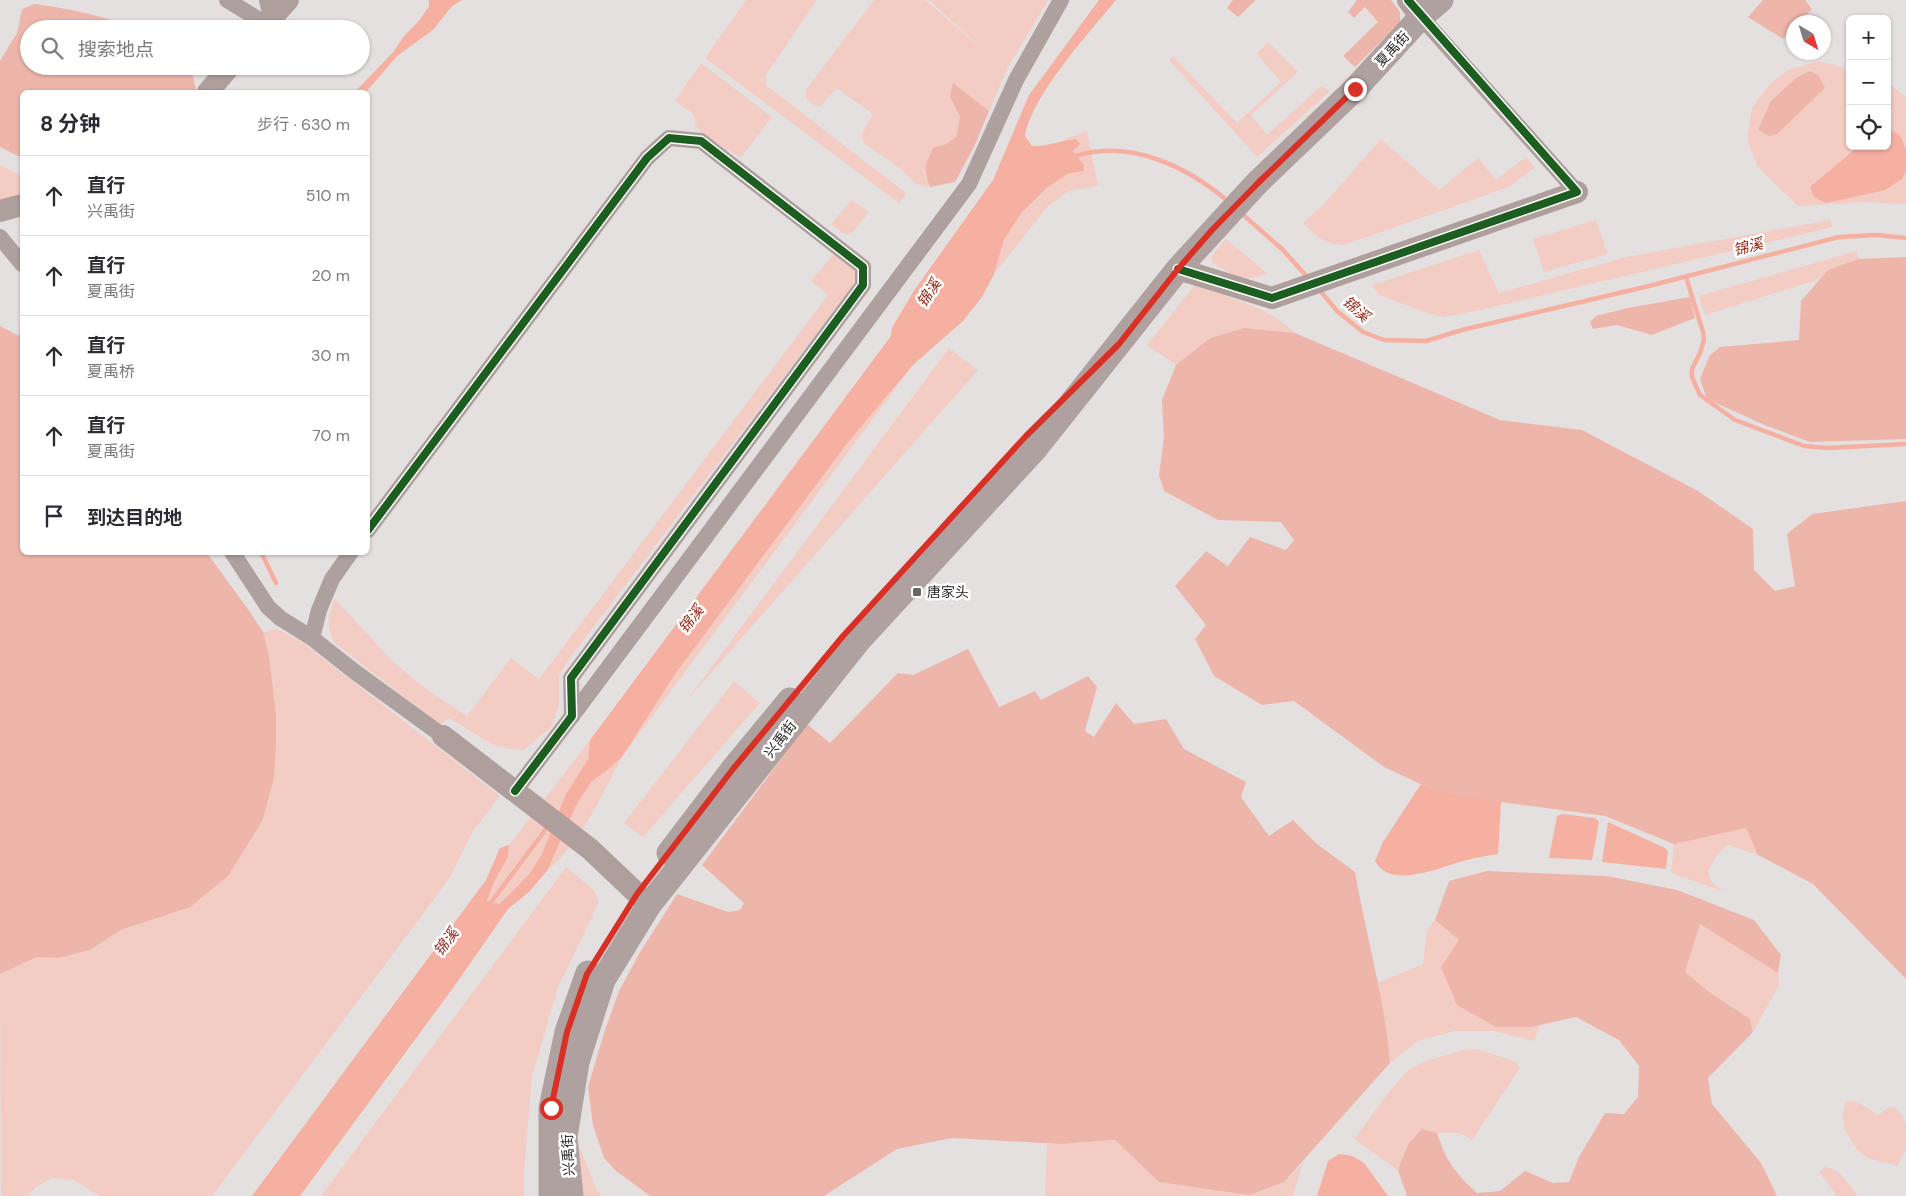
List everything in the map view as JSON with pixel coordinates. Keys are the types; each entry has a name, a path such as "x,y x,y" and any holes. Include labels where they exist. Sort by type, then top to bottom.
{"main road":[{"name":"夏禹街","path":"1178,269 1212,230 1258,183 1355,89 1414,9 1441,0"},
{"name":"兴禹街","path":"551,1196 551,1108 567,1032 587,974 643,900 859,640 1035,449 1178,269"},
{"name":"兴禹街","path":"571,1196 565,1138 577,1062 603,980 643,900"}],"street":[{"path":"227,0 266,18 288,0"},
{"path":"520,795 572,716 969,184 1016,80 1061,0"},
{"path":"1178,269 1272,298 1577,192 1414,9"},
{"path":"210,90 222,75"},
{"path":"370,527 646,158 669,138 701,141 863,267 863,285 571,678 572,716"},
{"path":"0,211 20,206"},
{"path":"0,237 20,262"},
{"path":"234,555 268,607 280,618 312,638 520,795 580,842 643,900"},
{"path":"312,638 319,610 332,578 349,555"}],"shaded area":[{"path":"746,0 817,0 766,75 766,85 907,194 899,203 705,58"},
{"path":"874,0 925,0 988,54 929,0 1048,0 1007,69 989,111 953,84 950,97 960,117 956,137 946,144 933,148 924,171 930,187 916,184 901,169 865,144 861,136 873,114 836,88 821,106 814,105 806,98 806,90"},
{"path":"1233,0 1256,0 1238,17 1227,8"},
{"path":"1357,0 1391,0 1400,12 1400,23 1355,67 1343,56 1378,22 1365,7 1354,18 1348,12"},
{"path":"1763,0 1805,0 1812,9 1806,15 1786,15 1786,36 1783,39 1748,17"},
{"path":"35,4 62,8 112,20 20,20 20,75 192,75 196,90 20,90 20,157 0,147 0,61 17,33 22,9"},
{"path":"1268,42 1298,72 1251,115 1267,135 1321,86 1330,91 1257,157 1169,60 1173,56 1237,123 1281,82 1257,54"},
{"path":"1819,61 1846,68 1846,150 1891,150 1891,85 1906,98 1906,204 1865,202 1798,206 1757,166 1747,139 1752,108 1769,85 1788,70"},
{"path":"701,63 772,117 741,158 703,134 696,126 693,114 675,101"},
{"path":"1810,71 1819,76 1825,88 1777,134 1769,136 1758,130 1771,101 1796,78"},
{"path":"953,83 989,111 974,147 955,182 930,187 926,176 926,168 933,148 946,144 956,137 960,117 950,97"},
{"path":"1087,131 1098,186 1069,191 1048,206 994,274 1004,240 1022,212 1047,188 1067,174 1083,171 1083,165 1073,151 1079,143 1076,139 1063,140"},
{"path":"1381,139 1439,190 1478,158 1496,180 1526,157 1535,167 1509,187 1344,245 1330,243 1321,239 1303,223 1323,205"},
{"path":"0,165 20,175 20,196 0,201"},
{"path":"851,200 869,212 852,233 845,234 831,224"},
{"path":"1596,220 1608,254 1544,272 1533,239"},
{"path":"1830,220 1833,227 1444,317 1427,313 1379,295 1372,285 1479,250 1499,293 1626,257"},
{"path":"1226,239 1268,274 1250,278 1239,277 1213,263 1211,257"},
{"path":"1857,251 1859,259 1828,270 1820,279 1705,315 1699,296"},
{"path":"834,254 854,268 857,275 851,288 567,662 559,677 559,706 551,727 524,750 508,749 492,744 449,718 440,725 335,643 330,631 329,621 335,599 393,662 429,691 467,716 511,658 539,679 828,295 811,281"},
{"path":"1906,257 1906,439 1810,442 1767,426 1707,399 1700,379 1710,355 1720,347 1799,340 1801,301 1828,270 1859,259"},
{"path":"1194,286 1261,310 1285,324 1295,333 1244,328 1210,338 1176,365 1147,345"},
{"path":"1690,297 1695,318 1652,335 1617,325 1593,329 1590,322 1596,316 1628,308"},
{"path":"0,326 19,336 20,334 20,555 208,555 263,632 269,656 276,714 276,745 274,778 262,822 228,876 190,907 121,930 90,950 58,958 37,957 0,974"},
{"path":"1244,328 1295,333 1500,420 1582,430 1698,491 1753,529 1754,570 1775,591 1795,586 1787,534 1812,514 1906,501 1906,979 1813,884 1758,855 1746,828 1674,844 1605,816 1486,800 1433,790 1384,767 1294,701 1262,705 1214,676 1195,639 1206,625 1175,586 1206,551 1228,566 1250,537 1286,550 1294,540 1281,522 1218,520 1164,491 1159,475 1164,438 1162,400 1176,365 1210,338"},
{"path":"949,348 978,370 687,700"},
{"path":"913,365 622,757 675,674 849,441"},
{"path":"278,629 302,642 500,796 473,831 451,875 437,895 212,1196 100,1196 74,1180 52,1178 36,1187 27,1196 1,1196 0,974 37,957 58,958 90,950 121,930 149,921 228,876 262,823 276,745 276,714 269,660 263,632"},
{"path":"968,649 999,707 1035,691 1041,700 1088,676 1097,687 1085,731 1094,737 1116,703 1134,724 1166,719 1184,749 1246,782 1241,797 1269,836 1293,820 1317,844 1355,872 1380,991 1390,1063 1284,1182 1249,1195 1159,1182 1115,1140 1061,1144 952,1138 897,1149 824,1196 650,1196 616,1171 604,1158 593,1125 588,1087 619,991 639,954 677,894 728,912 740,910 744,903 702,865 807,724 830,743 898,673 913,675"},
{"path":"734,681 760,703 643,837 624,823"},
{"path":"590,740 588,759 566,794 542,854 530,873 498,904 487,901 494,882 508,857 509,845"},
{"path":"622,757 581,832 571,846 547,871 576,806 591,782"},
{"path":"1746,828 1758,855 1728,845 1716,856 1708,872 1712,883 1725,892 1671,873 1674,844"},
{"path":"566,867 594,890 599,902 558,987 532,1077 524,1172 524,1196 321,1196"},
{"path":"1487,871 1607,876 1677,890 1754,920 1781,955 1778,973 1700,924 1685,972 1709,992 1750,1019 1753,1032 1708,1078 1712,1104 1761,1163 1777,1196 1407,1196 1398,1170 1408,1144 1422,1129 1437,1133 1452,1166 1477,1193 1500,1191 1525,1171 1553,1183 1569,1182 1579,1157 1605,1113 1624,1114 1638,1097 1639,1066 1619,1040 1576,1017 1531,1027 1496,1027 1457,1005 1441,967 1459,940 1435,920 1449,881"},
{"path":"1435,920 1459,940 1531,1027 1540,1025 1534,1041 1493,1031 1455,1031 1418,1041 1390,1063 1378,983 1423,964 1427,930"},
{"path":"1700,924 1778,973 1779,985 1753,1032 1750,1019 1709,992 1685,972"},
{"path":"1478,1049 1516,1062 1520,1068 1472,1140 1459,1133 1437,1133 1422,1129 1408,1144 1398,1170 1354,1139 1389,1092 1409,1069 1429,1060 1464,1050"},
{"path":"1846,1101 1858,1102 1878,1115 1888,1108 1895,1107 1904,1117 1906,1130 1905,1152 1897,1166 1868,1158 1858,1151 1845,1130 1842,1115"},
{"path":"1115,1140 1159,1182 1284,1182 1303,1163 1293,1196 1045,1196 1047,1144"},
{"path":"579,1146 597,1190 602,1196 581,1196"},
{"path":"1825,1167 1840,1174 1858,1196 1837,1196 1819,1172"}],"water":[{"path":"429,0 462,0 452,6 433,30 397,56 368,90 357,90 394,51 429,6"},
{"path":"1099,0 1116,0 1077,47 1050,84 1038,102 1025,136 1032,146 1076,139 1080,144 1073,151 1084,165 1083,171 1067,174 1047,188 1022,212 1004,240 994,274 982,297 963,321 913,365 849,441 675,674 622,757 591,782 576,806 547,871 529,892 508,909 453,988 300,1196 252,1196 486,880 500,848 509,845 508,857 494,882 487,901 499,904 530,873 542,854 566,794 588,759 590,740 891,336 892,328 913,292 993,180 1029,95"},
{"path":"1891,131 1900,135 1906,150 1906,171 1902,179 1885,190 1826,203 1814,197 1810,187 1854,150 1891,150"},
{"path":"1421,784 1433,790 1501,802 1498,854 1471,859 1418,874 1393,874 1383,870 1375,861 1383,842"},
{"path":"1562,814 1595,818 1599,822 1592,860 1549,858 1557,816"},
{"path":"1608,822 1665,848 1668,852 1666,869 1602,862"},
{"path":"1339,1154 1353,1156 1364,1163 1388,1196 1317,1196 1328,1161"}],"waterway":[{"name":"锦溪","path":"1072,157 1093,152 1115,151 1136,153 1176,167 1230,203"},
{"name":"锦溪","path":"1241,213 1283,250 1309,279"},
{"name":"锦溪","path":"1318,288 1337,311 1363,332 1384,340 1426,341 1462,330 1649,286 1839,237 1877,235 1906,238"},
{"path":"1686,277 1704,340 1692,369 1692,377 1700,395 1735,420 1804,446 1827,448 1906,444"},
{"path":"262,555 276,583"},
{"name":"锦溪","path":"489,905 549,825"}],"cycle path":[{"path":"1178,269 1272,298 1577,192 1408,0"},
{"path":"370,527 647,158 669,138 701,141 863,267 863,285 571,678 572,716 515,791"}],"place":[{"name":"唐家头","path":"917,592"}],"route":[{"path":"551,1108 567,1032 587,974 637,894 733,769 843,636 1026,436 1119,344 1178,269 1212,230 1355,89"}]}
